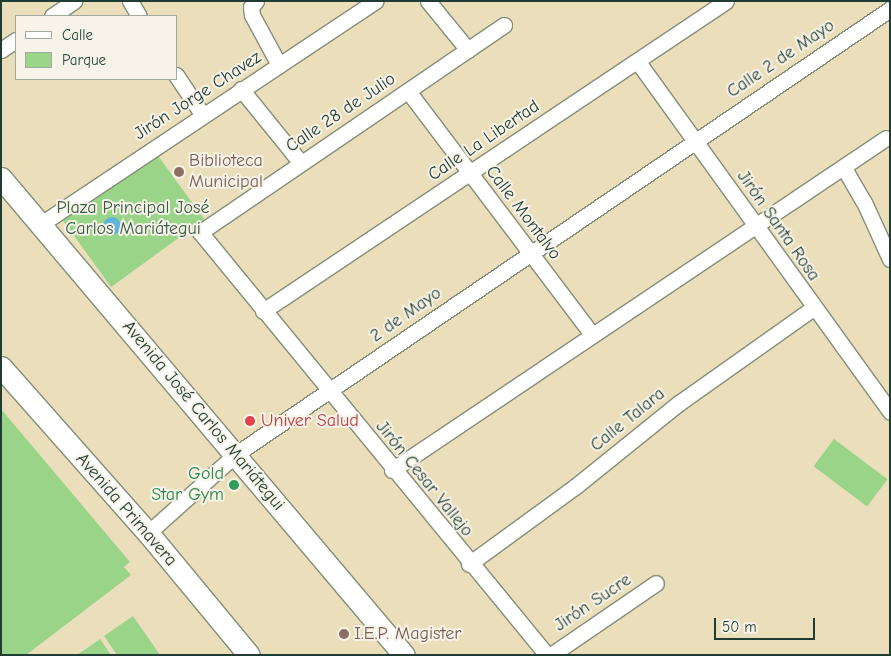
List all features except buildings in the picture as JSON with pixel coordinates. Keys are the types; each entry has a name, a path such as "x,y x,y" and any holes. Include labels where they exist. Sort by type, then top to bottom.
{"main road":[{"name":"Avenida José Carlos Mariátegui","path":"1,178 404,655"},
{"name":"Avenida Primavera","path":"1,367 148,533 249,655"}],"street":[{"path":"53,15 74,1"},
{"path":"130,1 138,15"},
{"path":"256,1 251,7 252,16 279,65"},
{"name":"Jirón Jorge Chavez","path":"41,224 202,114 376,1"},
{"path":"428,1 468,50"},
{"name":"Calle La Libertad","path":"263,311 638,62 726,1"},
{"name":"Calle 2 de Mayo","path":"694,140 890,9"},
{"name":"Calle 28 de Julio","path":"200,232 504,25"},
{"path":"1,50 15,41"},
{"name":"Jirón Santa Rosa","path":"638,62 756,225 813,308 890,412"},
{"path":"178,77 202,114"},
{"path":"242,89 301,164"},
{"name":"Calle Montalvo","path":"408,91 591,333"},
{"path":"392,470 591,333 844,168 886,138"},
{"name":"2 de Mayo","path":"148,533 236,454 694,140"},
{"path":"844,168 864,202 890,259"},
{"name":"Jirón Cesar Vallejo","path":"200,232 469,564 547,655"},
{"name":"Calle Talara","path":"469,564 576,486 679,403 813,308"},
{"name":"Jirón Sucre","path":"551,655 656,583"}],"green space":[{"name":"Plaza Principal José Carlos Mariátegui","path":"156,153 204,219 111,287 63,221"},
{"path":"1,409 130,562 124,567 131,575 26,655 1,655"},
{"path":"834,439 888,479 867,506 814,466"},
{"path":"133,616 160,655 117,655 104,636"},
{"path":"100,639 111,655 77,655"}],"water":[{"path":"112,217 118,220 121,226 118,232 112,235 106,232 103,226 106,220"}],"place":[{"name":"Biblioteca Municipal","path":"179,172"},
{"name":"Univer Salud","path":"250,421"},
{"name":"Gold Star Gym","path":"234,485"},
{"name":"I.E.P. Magister","path":"344,634"}]}
